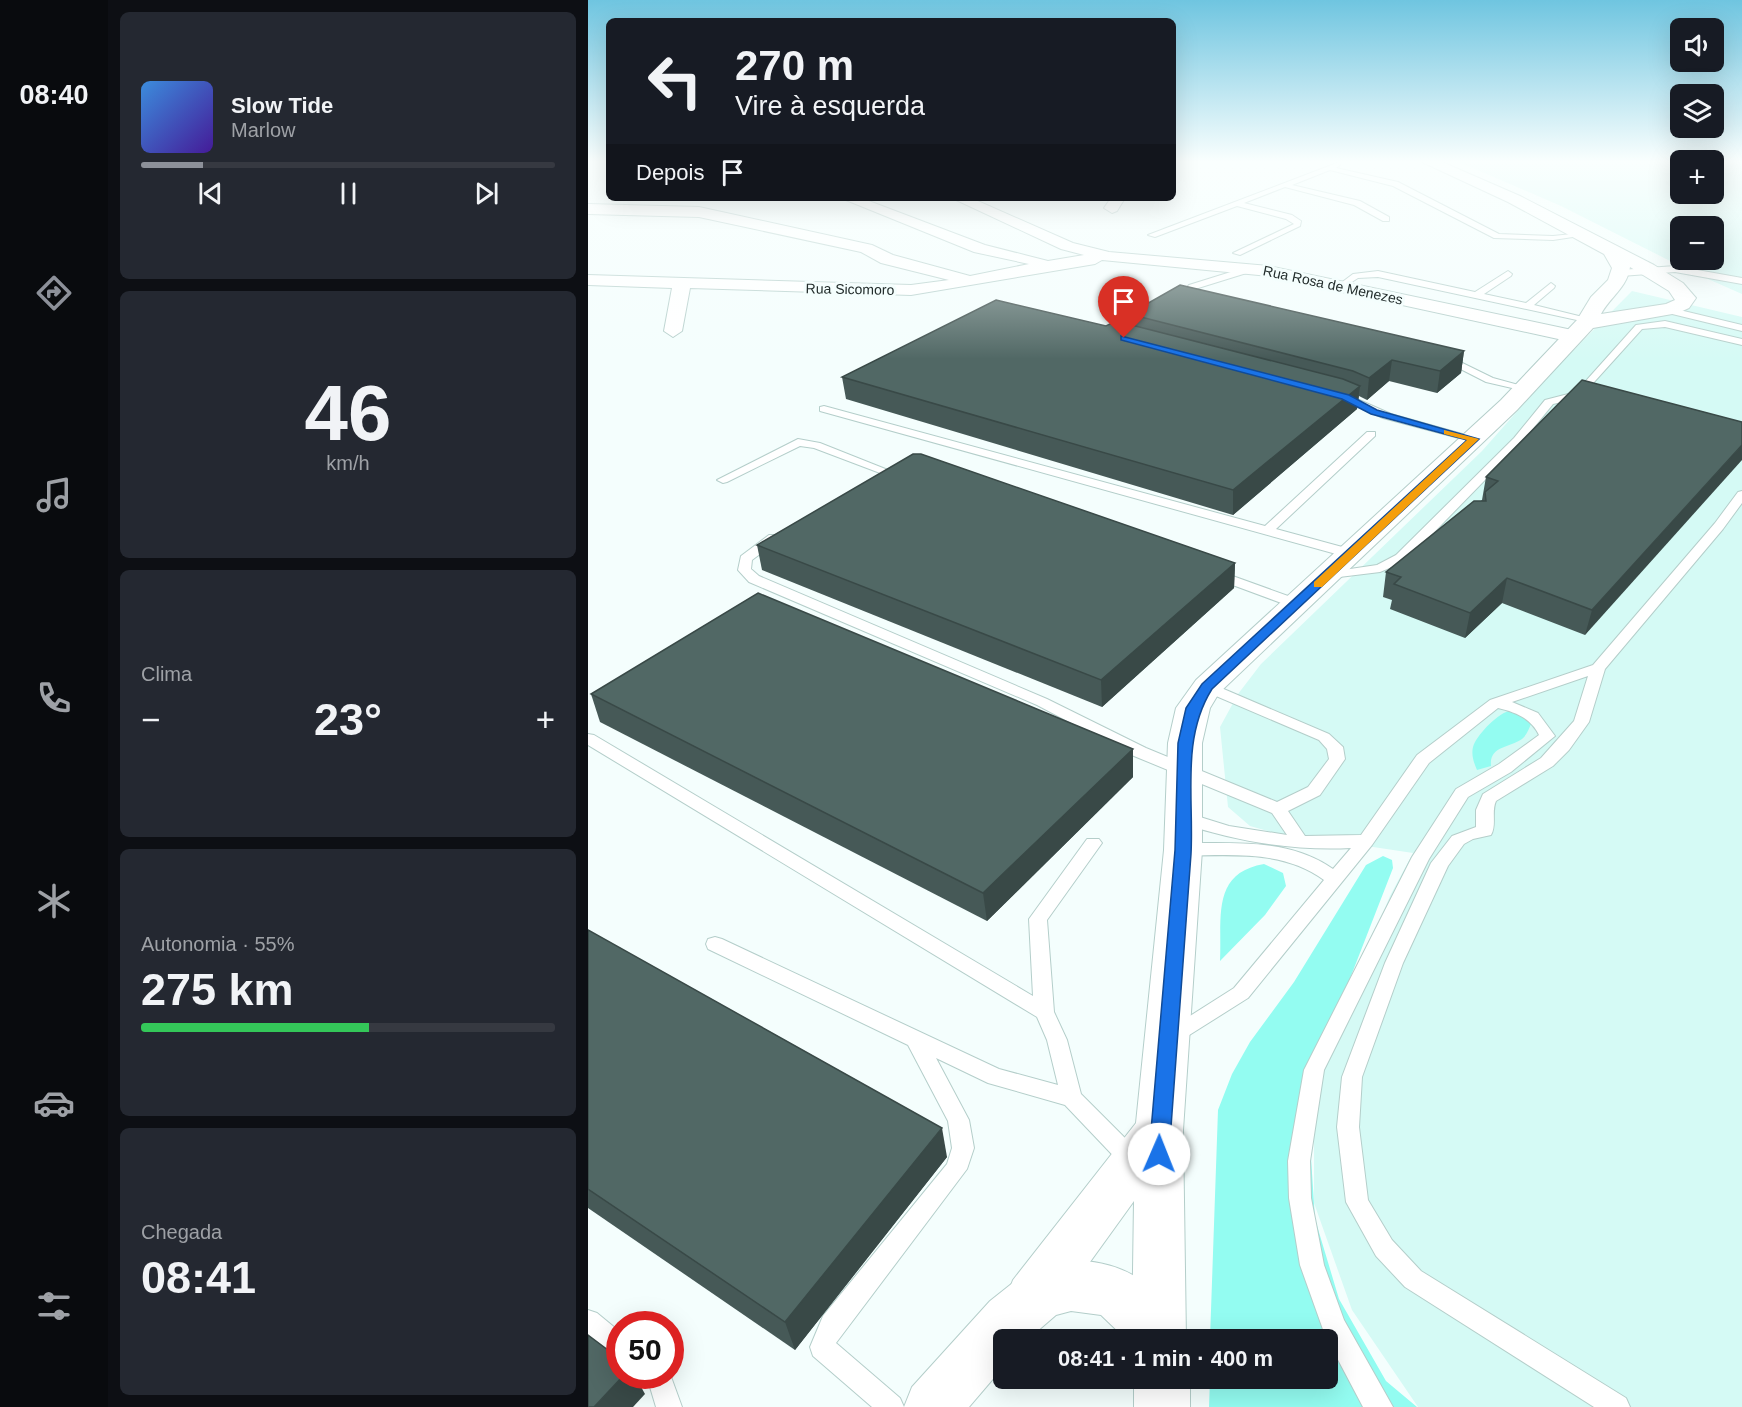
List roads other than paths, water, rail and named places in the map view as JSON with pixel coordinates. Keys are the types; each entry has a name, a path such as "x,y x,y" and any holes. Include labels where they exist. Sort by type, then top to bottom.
{"main road":[{"path":"1568,228 1647,269 1676,287 1686,300 1679,306 1647,319 1581,326"},
{"path":"1613,253 1619,277"},
{"path":"1619,277 1649,280 1676,287"},
{"path":"1157,1329 1147,1146 1167,1041 1184,834 1184,771 1189,719 1207,687 1352,554 1525,388 1581,326 1598,301 1619,277"},
{"path":"1598,301 1617,311 1647,319"},
{"path":"932,1407 1013,1314 1032,1298 1147,1146"},
{"path":"1032,1298 1066,1287 1093,1286 1126,1300 1141,1313 1151,1329"},
{"path":"1162,1389 1162,1407"}],"street":[{"path":"769,228 866,248 887,259 979,282"},
{"path":"925,228 980,249 1049,264"},
{"name":"Rua Rosa de Menezes","path":"1026,228 1067,246 1109,257 1250,269 1581,326"},
{"name":"Rua Sicomoro","path":"588,280 911,290 979,282 1049,264 1109,257"},
{"path":"673,331 682,283"}],"lane":[{"path":"1152,235 1171,228"},
{"path":"1237,254 1293,228"},
{"path":"1477,228 1489,234 1517,237 1576,232"},
{"path":"1517,237 1576,232"},
{"path":"1213,301 1190,296 1188,291 1192,287 1250,269"},
{"path":"1619,277 1647,269 1685,270 1742,281"},
{"path":"1341,286 1362,274 1378,274 1528,306 1581,326"},
{"path":"1478,295 1508,274"},
{"path":"1528,306 1551,286"},
{"path":"1667,310 1742,328"},
{"path":"1647,319 1742,342"},
{"path":"1647,319 1742,348"},
{"path":"1328,576 1380,568 1401,558 1454,512 1549,402 1586,398 1631,334 1647,319"},
{"path":"1437,355 1490,380 1525,388"},
{"path":"1334,394 1346,397 1374,412 1474,439"},
{"path":"824,409 1352,554"},
{"path":"1267,531 1371,434"},
{"path":"723,480 798,442 816,445 892,474"},
{"path":"871,484 892,474 909,471"},
{"path":"1617,1407 1413,1279 1384,1248 1357,1202 1348,1127 1352,1077 1394,963 1440,863 1458,840 1469,834 1485,831 1485,810 1488,798 1547,762 1563,746 1581,722 1598,668 1719,526 1742,495"},
{"path":"782,530 746,559 744,570 754,579 1042,702 1140,752 1278,809 1301,843"},
{"path":"1206,570 1297,604"},
{"path":"1167,1041 1241,993 1366,841 1423,759 1495,703 1598,668"},
{"path":"1207,687 1324,737 1335,747 1337,759 1314,790 1278,809"},
{"path":"1380,1407 1371,1397 1334,1326 1312,1265 1300,1198 1299,1161 1303,1121 1314,1070 1421,857 1462,793 1505,768 1547,736 1544,726 1535,716 1515,706 1495,703"},
{"path":"589,739 1044,1012"},
{"path":"1184,834 1218,831 1301,843 1366,841"},
{"path":"1184,834 1216,849 1294,855 1314,863 1335,879"},
{"path":"1072,1098 1057,1040 1044,1012 1038,919 1093,843"},
{"path":"715,944 995,1077 1072,1098 1147,1146"},
{"path":"891,1407 822,1347 832,1325 956,1169 963,1148 958,1120 915,1039"},
{"path":"588,1322 606,1336"},
{"path":"663,1389 669,1407"}]}
